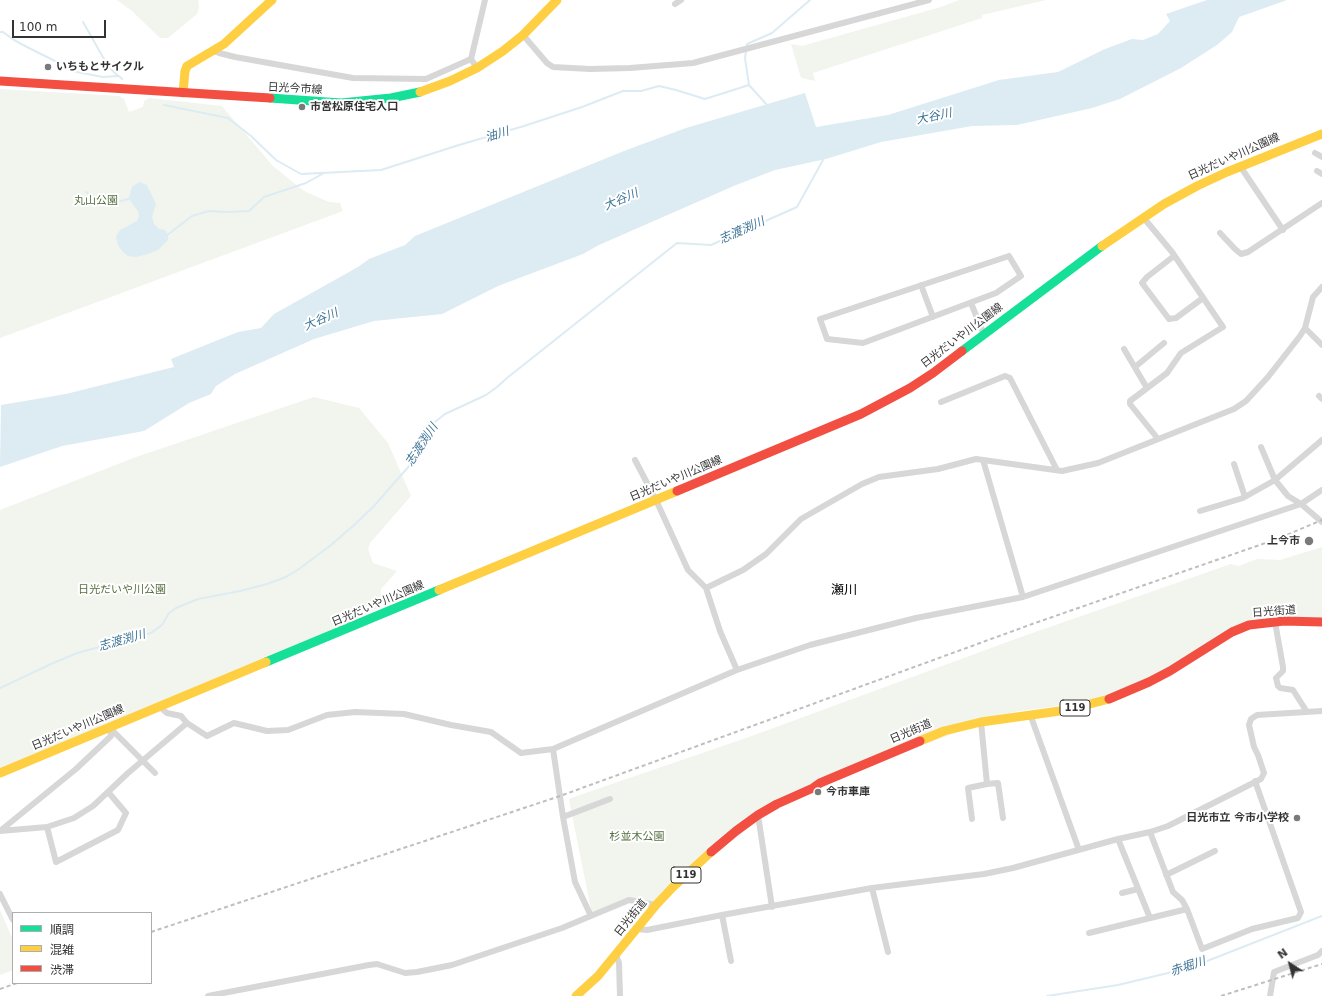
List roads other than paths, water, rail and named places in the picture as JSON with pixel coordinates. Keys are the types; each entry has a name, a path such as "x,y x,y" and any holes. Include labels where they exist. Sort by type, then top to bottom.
{"main road":[{"path":"183,93 185,71 187,66 224,44 272,0"},
{"name":"日光今市線","path":"0,81 341,103 367,102 423,91 450,81 477,68 503,51 523,35 557,0"},
{"name":"日光だいや川公園線","path":"0,773 861,414 910,388 948,362 1110,239 1143,217 1182,194 1240,166 1322,134"},
{"name":"日光街道","path":"576,996 598,976 638,929 656,905 699,863 736,831 758,815 777,804 813,788 820,783 930,736 957,727 1030,714 1067,710 1115,697 1170,671 1232,632 1249,625 1275,622 1322,622"}],"street":[{"path":"477,68 471,59 485,0"},
{"path":"675,4 681,0"},
{"path":"523,35 547,63 553,67 590,69 630,68 694,63 741,52 929,0"},
{"path":"214,51 219,54 353,78 426,79 471,59"},
{"path":"1315,153 1322,157"},
{"path":"1240,166 1283,230"},
{"path":"1220,233 1241,254 1248,252 1322,203"},
{"path":"1143,217 1174,256 1223,327 1181,352 1166,373 1130,401 1130,404 1158,439"},
{"path":"1009,256 1021,276 996,293 971,303 864,343 827,339 820,319 1009,256"},
{"path":"1174,256 1147,277 1142,283 1169,319 1176,318 1203,298"},
{"path":"921,285 933,317"},
{"path":"706,588 743,570 766,554 801,519 862,484 879,477 938,469 976,459 1062,471 1098,463 1234,409 1246,401 1268,378 1300,336 1305,328 1313,297 1322,287"},
{"path":"971,303 984,335"},
{"path":"1305,328 1322,345"},
{"path":"1135,367 1164,343"},
{"path":"1124,349 1147,388"},
{"path":"941,402 1005,376 1010,378 1057,470"},
{"path":"1200,511 1245,497 1275,480 1322,440"},
{"path":"1261,447 1275,480 1288,496 1301,504 1322,522"},
{"path":"635,460 656,500 688,570 706,588 720,631 737,670"},
{"path":"983,460 1023,597"},
{"path":"1234,464 1245,497"},
{"path":"160,707 167,713 181,716 187,723 207,736 234,723 267,731 288,730 327,715 355,712 404,714 451,725 491,732 521,753 553,749 737,670 810,645 916,618 1023,597 1301,504 1322,490"},
{"path":"1275,622 1283,667 1283,670 1276,678 1278,686 1280,688 1293,690 1307,712"},
{"path":"638,929 647,930 872,888 984,874 1013,868 1118,839 1150,832 1168,826 1261,779 1264,773 1254,746 1249,726 1251,719 1257,715 1322,711"},
{"path":"1030,714 1079,850"},
{"path":"981,722 987,784"},
{"path":"0,831 47,827 74,818 93,806 109,793 187,723"},
{"path":"110,728 155,774"},
{"path":"0,831 81,764 111,736 110,728"},
{"path":"553,749 563,817 575,882 591,916"},
{"path":"1150,832 1173,892 1182,900 1187,909 1202,949 1252,929 1298,918 1301,912 1255,781"},
{"path":"972,819 968,788 998,782 1003,818"},
{"path":"47,827 56,862 118,830 126,813 109,793"},
{"path":"563,817 610,799"},
{"path":"758,815 772,907"},
{"path":"1118,839 1150,918"},
{"path":"1166,875 1215,851"},
{"path":"872,888 888,952"},
{"path":"1122,893 1138,889"},
{"path":"0,894 12,918"},
{"path":"208,996 377,964 405,973 431,969 460,962 562,928 629,900 656,905"},
{"path":"1089,933 1187,909"},
{"path":"722,915 731,961"},
{"path":"1270,996 1274,972 1318,955 1322,951"},
{"path":"616,955 619,963 620,996"}],"water":[{"name":"大谷川","path":"1207,0 1287,0 1239,17 1232,32 1217,45 1181,68 1120,99 1092,108 1017,125 972,126 881,142 826,159 775,170 736,185 599,245 583,254 498,286 442,314 374,321 314,339 235,374 216,386 211,394 189,403 144,431 62,446 0,467 1,405 66,394 174,367 171,359 238,332 261,328 274,314 358,267 369,259 405,245 415,236 624,151 686,128 805,93 816,127 888,115 999,80 1058,72 1105,49 1132,39 1143,40 1158,34 1170,21 1166,14"},
{"path":"139,182 147,185 156,204 152,217 154,224 159,229 165,230 168,235 168,240 158,250 136,257 128,256 123,252 118,245 116,237 120,230 137,221 139,216 138,211 129,197 132,187"}],"waterway":[{"path":"747,46 747,44 772,33 810,0"},
{"path":"83,22 108,66 118,76"},
{"name":"油川","path":"0,32 3,32 14,40 77,72 103,77 119,76 122,79"},
{"path":"746,51 745,58 749,85"},
{"name":"油川","path":"749,85 767,105"},
{"name":"油川","path":"164,105 228,118 251,136 276,160 301,174 381,170 524,126 582,107 623,91 641,91 659,86 705,99 749,85"},
{"name":"志渡渕川","path":"0,688 77,653 151,633 162,625 169,613 176,608 198,599 267,584 286,577 299,569 331,545 374,506 410,465 435,422 445,414 486,395 497,387 677,243 711,245 797,207 823,160 822,158"},
{"path":"166,236 192,216 209,211 249,211 264,197 306,183 324,173"},
{"path":"86,192 105,206 131,198"},
{"name":"赤堀川","path":"1047,996 1118,985 1168,973 1202,963 1322,916"}],"railway":[{"path":"152,932 560,796 1035,623 1277,539 1322,520"},
{"path":"1221,996 1322,964"},
{"path":"0,989 14,984"}],"place":[{"name":"いちもとサイクル","path":"48,67"},
{"name":"市営松原住宅入口","path":"302,107"},
{"name":"上今市","path":"1309,541"},
{"name":"今市車庫","path":"818,792"},
{"name":"日光市立 今市小学校","path":"1297,818"}],"district":[{"name":"瀬川","path":"844,591"}],"park label":[{"name":"丸山公園","path":"96,201"},
{"name":"日光だいや川公園","path":"122,590"},
{"name":"杉並木公園","path":"637,837"}]}
